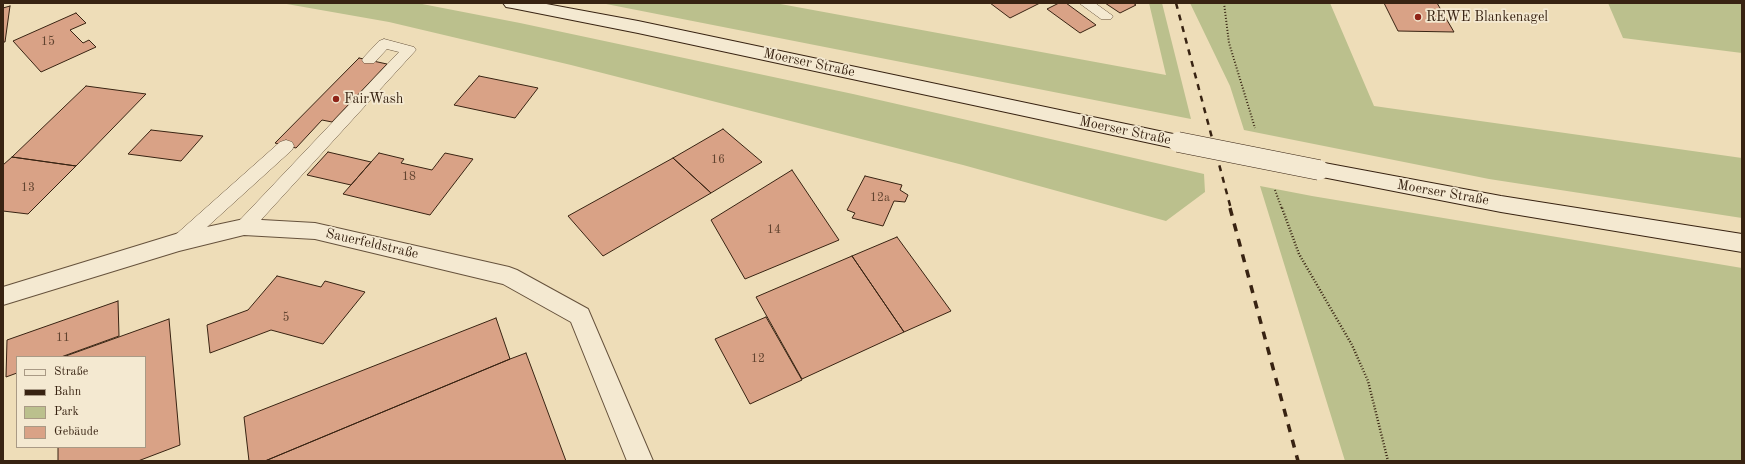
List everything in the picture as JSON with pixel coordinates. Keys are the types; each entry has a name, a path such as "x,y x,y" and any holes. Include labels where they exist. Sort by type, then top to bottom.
{"main road":[{"name":"Moerser Straße","path":"512,3 653,30 1178,142 1318,170 1501,204 1742,243"},
{"name":"Sauerfeldstraße","path":"3,296 179,242 244,228 315,231 509,276 580,316 640,461"}],"lane":[{"path":"1086,3 1106,16"},
{"path":"244,228 409,50 384,44 369,60"},
{"path":"179,242 286,146"}],"path":[{"path":"1224,3 1228,43 1257,134"},
{"path":"1274,186 1299,254 1352,345 1368,381 1388,461"}],"green space":[{"path":"281,3 417,3 520,23 853,94 1204,174 1205,192 1166,221 963,165 571,65 389,22"},
{"path":"601,3 775,3 1166,75 1149,3 1162,3 1191,119"},
{"path":"1190,3 1330,3 1374,106 1742,158 1742,218 1489,179 1244,130 1230,86"},
{"path":"1608,3 1742,3 1742,53 1623,38"},
{"path":"1260,186 1742,268 1742,461 1345,461"}],"building":[{"path":"990,3 1040,3 1010,18"},
{"path":"1059,3 1066,3 1096,25 1080,33 1047,9"},
{"path":"1105,3 1133,3 1136,5 1120,13"},
{"name":"REWE Blankenagel","path":"1384,3 1437,3 1454,32 1398,31"},
{"path":"10,6 5,42 3,42 3,8"},
{"path":"76,13 86,23 70,30 83,43 89,40 96,47 41,72 13,41"},
{"name":"FairWash","path":"359,58 387,64 332,122 322,120 296,148 275,143"},
{"path":"479,76 538,88 515,118 454,105"},
{"path":"86,86 146,94 76,166 12,157"},
{"path":"723,129 762,162 711,193 673,158"},
{"path":"151,130 203,136 181,161 128,154"},
{"path":"328,152 371,162 351,185 307,175"},
{"path":"379,153 404,159 401,163 432,170 445,153 473,159 430,215 343,194"},
{"path":"12,157 76,166 28,214 3,211 3,165"},
{"path":"673,158 711,193 603,256 568,216"},
{"path":"792,170 839,240 745,279 711,220"},
{"path":"865,176 902,185 900,190 908,195 905,202 894,201 883,226 852,218 855,213 847,210"},
{"path":"897,237 951,311 904,332 852,256"},
{"path":"852,256 904,332 802,379 756,297"},
{"path":"277,276 321,287 325,281 365,292 323,344 271,330 210,353 207,325 248,310"},
{"path":"118,301 119,336 64,356 16,356 16,373 6,377 7,340"},
{"path":"766,317 802,380 750,404 715,339"},
{"path":"496,318 510,359 265,461 249,461 244,417"},
{"path":"169,319 180,445 138,461 58,461 58,448 146,448 146,356 66,356"},
{"path":"526,353 566,461 265,461 510,359"}],"railway":[{"path":"1176,3 1231,209"},
{"path":"1230,208 1298,461"}],"place":[{"name":"REWE Blankenagel","path":"1418,17"},
{"name":"FairWash","path":"336,99"}]}
